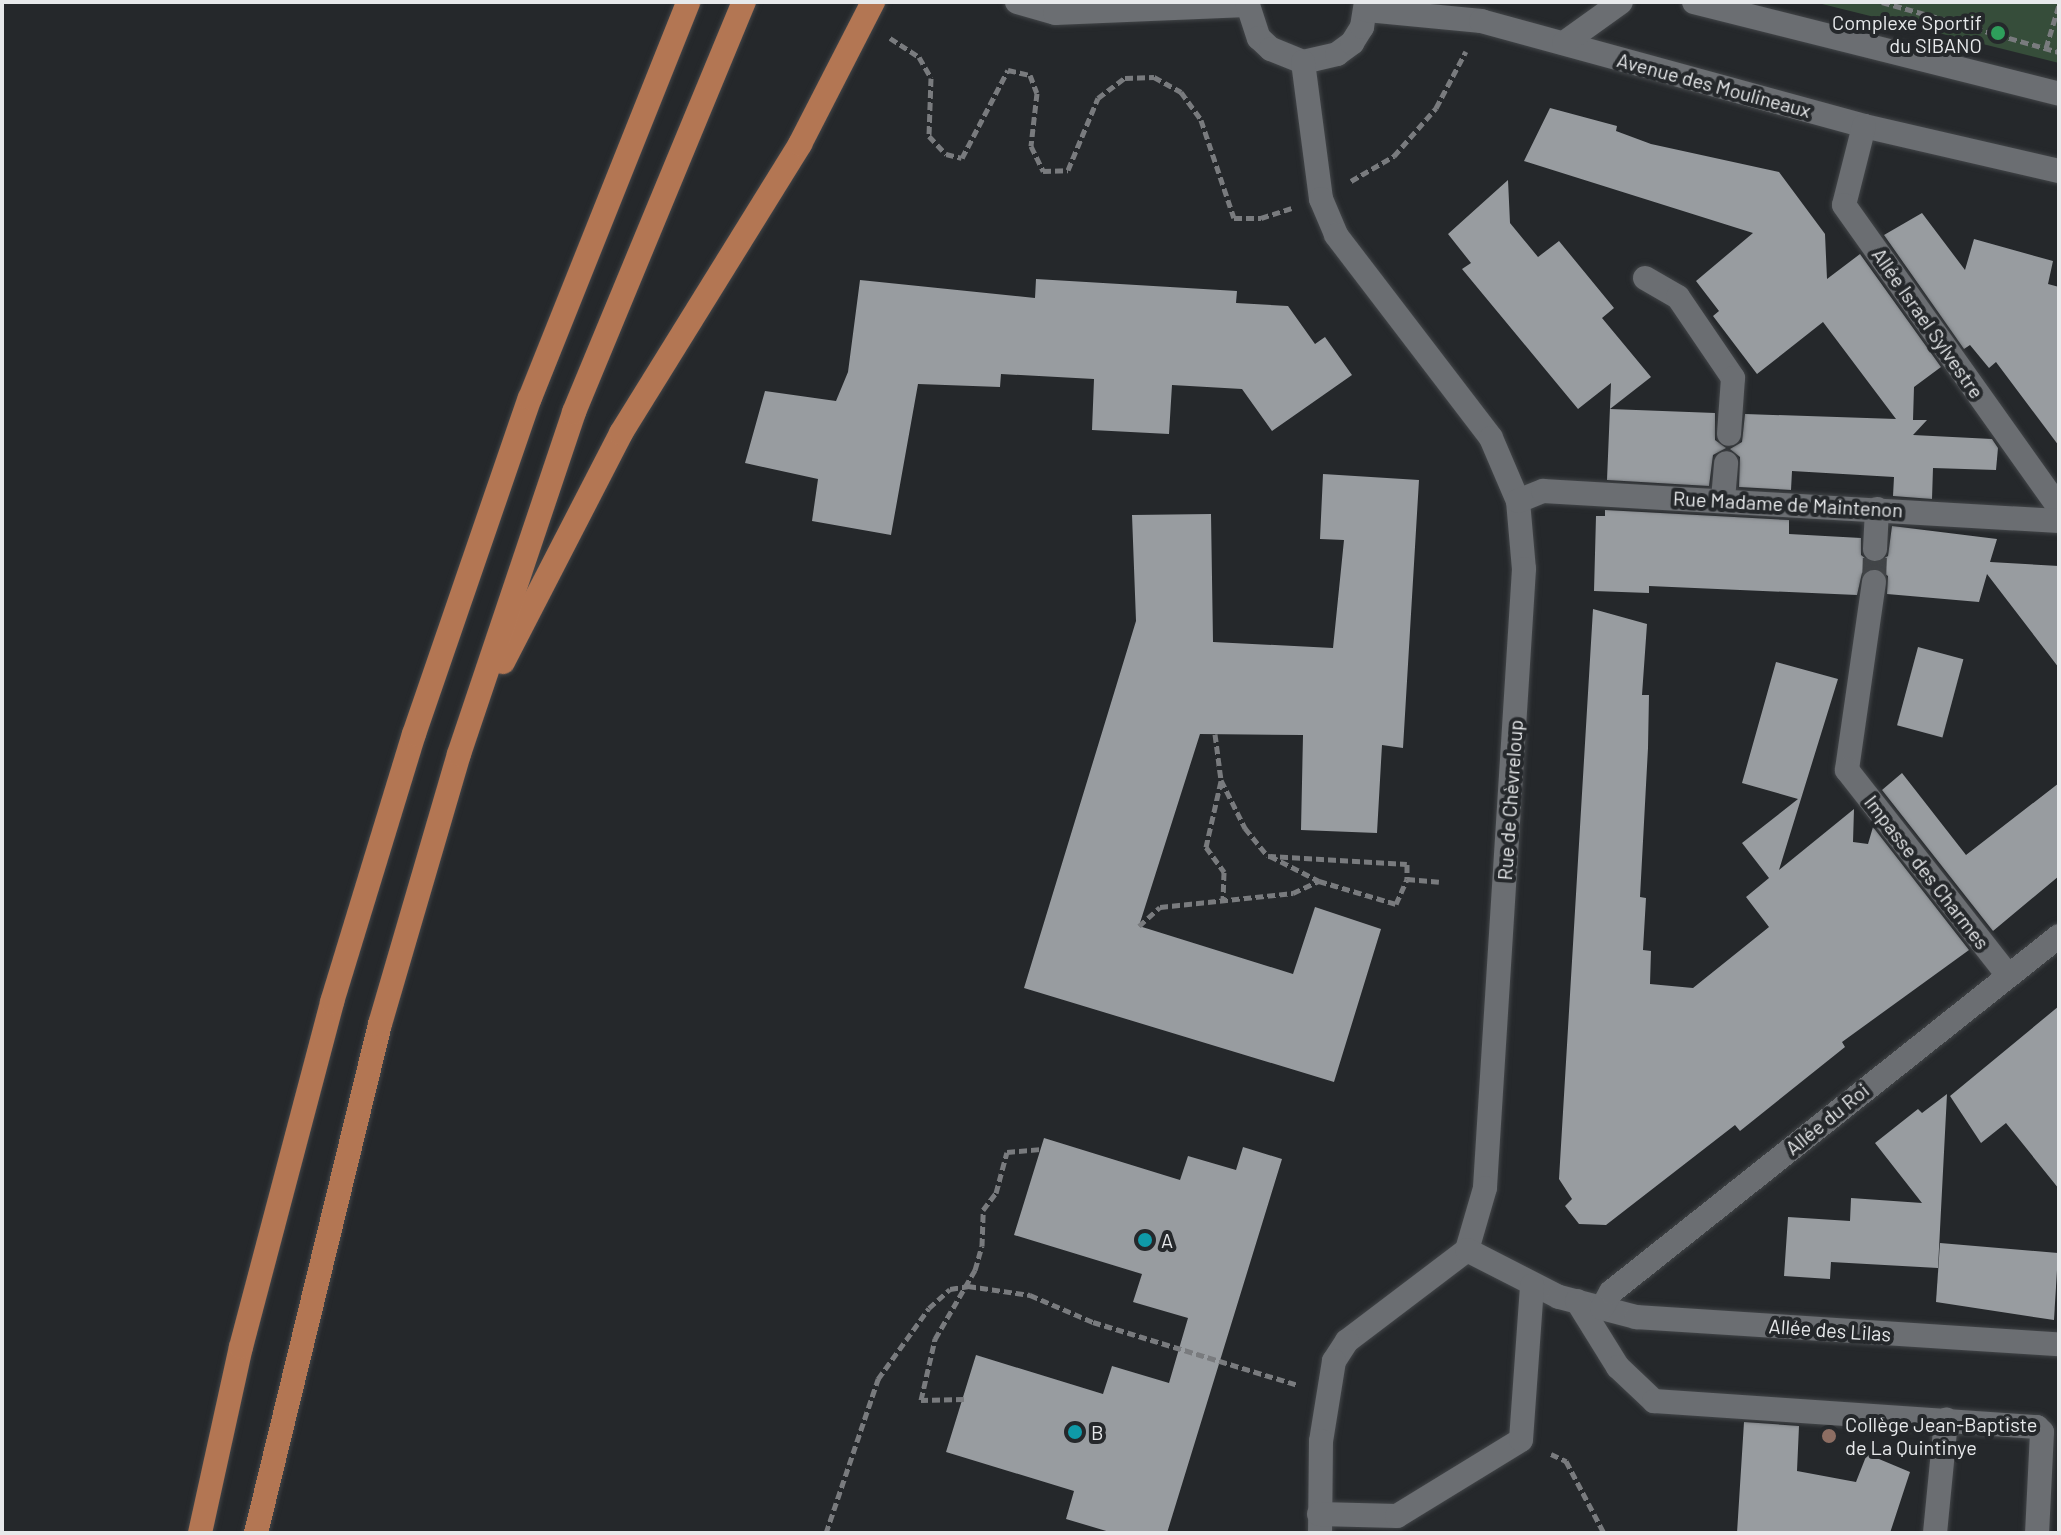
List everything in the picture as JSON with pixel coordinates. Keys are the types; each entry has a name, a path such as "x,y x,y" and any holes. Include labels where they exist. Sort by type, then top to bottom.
{"main road":[{"path":"200,1533 241,1347 332,1002 414,734 530,398 688,2"},
{"path":"256,1533 380,1024 469,728 574,412 744,2"},
{"path":"469,728 621,433 800,144 873,2"}],"street":[{"path":"1017,2 1055,13 1247,4 1255,30 1271,49 1303,62 1337,54 1352,43 1366,6"},
{"path":"1564,43 1621,2"},
{"path":"1694,2 2059,94"},
{"name":"Avenue des Moulineaux","path":"1366,6 1481,21 1864,126 2059,171"},
{"name":"Rue de Chèvreloup","path":"1303,62 1321,199 1336,235 1491,438 1518,501 1524,569 1485,1188 1467,1250"},
{"name":"Allée Israel Sylvestre","path":"1864,126 1844,205 2059,508"},
{"path":"1645,278 1678,297 1733,378 1729,434"},
{"path":"1723,499 1726,463"},
{"name":"Rue Madame de Maintenon","path":"1518,501 1543,491 1723,499 2059,521"},
{"path":"1875,549 1877,509"},
{"name":"Impasse des Charmes","path":"1874,582 1847,770 2008,975"},
{"name":"Allée du Roi","path":"1602,1308 1611,1292 2059,936"},
{"path":"1467,1250 1347,1341 1334,1361 1325,1395 1320,1523 1397,1516 1521,1440 1532,1285"},
{"name":"Allée des Lilas","path":"1467,1250 1532,1285 1636,1317 2059,1344"},
{"path":"1577,1301 1618,1367 1654,1401 2037,1427 2042,1432 2037,1533"},
{"path":"1935,1533 1946,1420"}],"path":[{"path":"1882,2 2059,52"},
{"path":"2046,48 2059,5"},
{"path":"882,33 919,57 931,78 929,136 946,154 962,158 1008,70 1030,75 1037,93 1031,146 1043,171 1068,170 1098,98 1125,78 1154,77 1181,92 1201,120 1234,218 1261,218 1321,199 1394,156 1436,108 1481,21"},
{"path":"1215,734 1221,780 1245,828 1268,856 1319,881 1396,904 1407,879 1407,864 1268,856"},
{"path":"1221,780 1206,847 1224,872 1223,900"},
{"path":"1407,879 1439,882"},
{"path":"1139,926 1160,907 1293,893 1319,881"},
{"path":"964,1399 921,1400 935,1339 968,1286 982,1246 983,1210 996,1193 1007,1152 1040,1149"},
{"path":"826,1533 878,1379 929,1308 950,1289 968,1286 1030,1295 1093,1322 1325,1395"},
{"path":"1521,1440 1566,1461 1604,1533"}],"green space":[{"name":"Complexe Sportif du SIBANO","path":"1814,2 2059,2 2059,63"}],"building":[{"path":"1550,108 1617,126 1616,131 1651,144 1779,172 1825,234 1827,279 1860,254 1941,367 1914,387 1913,420 1927,420 1913,435 1992,439 1998,448 1996,470 1933,468 1932,499 1893,496 1894,477 1792,471 1791,490 1739,487 1740,457 1730,449 1742,442 1745,414 1896,419 1823,322 1757,374 1713,316 1719,311 1696,281 1753,233 1524,161"},
{"path":"1508,180 1510,223 1538,257 1559,241 1614,308 1602,318 1651,377 1610,409 1715,413 1715,440 1726,448 1713,455 1709,486 1607,480 1611,383 1578,409 1462,269 1471,263 1448,234"},
{"path":"1922,213 1965,270 1974,239 2053,261 2048,284 2059,287 2059,446 1996,362 1989,368 1970,345 1964,349 1884,235"},
{"path":"1036,279 1237,291 1236,303 1288,306 1315,344 1325,337 1352,375 1272,431 1242,389 1172,385 1169,434 1092,430 1094,379 1001,374 1000,387 918,384 891,535 812,521 818,479 745,463 765,391 836,401 848,372 860,280 1035,298"},
{"path":"1323,474 1419,480 1403,748 1382,745 1377,833 1301,830 1303,735 1200,734 1139,926 1293,974 1315,907 1381,929 1334,1082 1024,988 1136,621 1132,515 1211,514 1213,642 1333,648 1344,540 1320,539"},
{"path":"1605,510 1789,520 1789,534 1861,538 1861,555 1873,564 1888,556 1892,526 1997,539 1990,562 2059,566 2059,668 1987,574 1979,602 1887,594 1888,576 1875,567 1862,573 1857,595 1649,586 1649,593 1594,591 1596,516 1605,516"},
{"path":"1593,609 1647,624 1642,695 1649,695 1648,748 1640,897 1646,898 1643,950 1651,951 1650,984 1693,988 1769,927 1746,897 1769,878 1742,843 1798,799 1742,783 1776,662 1838,679 1779,870 1854,809 1853,842 1868,844 1873,827 1969,950 1842,1042 1845,1047 1740,1131 1735,1125 1606,1225 1579,1224 1565,1206 1572,1199 1559,1179"},
{"path":"1918,647 1963,659 1942,737 1897,725"},
{"path":"1902,773 1966,855 2059,783 2059,876 1993,931 1882,790"},
{"path":"2059,1006 2059,1189 2006,1123 1981,1143 1950,1096"},
{"path":"1947,1094 1938,1268 1831,1262 1830,1279 1784,1276 1788,1217 1850,1221 1851,1198 1922,1203 1875,1143 1918,1109 1922,1113"},
{"path":"1044,1138 1180,1180 1188,1156 1236,1170 1243,1147 1282,1159 1167,1533 1113,1533 1066,1519 1074,1491 946,1452 976,1355 1103,1394 1112,1366 1169,1383 1188,1318 1133,1302 1142,1274 1014,1235"},
{"path":"1940,1243 2058,1253 2054,1320 1936,1302"},
{"path":"1744,1422 1799,1426 1797,1471 1856,1482 1867,1454 1910,1472 1890,1533 1737,1533"}],"tunnel":[{"path":"1874,582 1875,549"}],"place":[{"name":"Complexe Sportif du SIBANO","path":"1998,33"},
{"name":"A","path":"1145,1240"},
{"name":"B","path":"1075,1432"},
{"name":"Collège Jean-Baptiste de La Quintinye","path":"1829,1436"}]}
